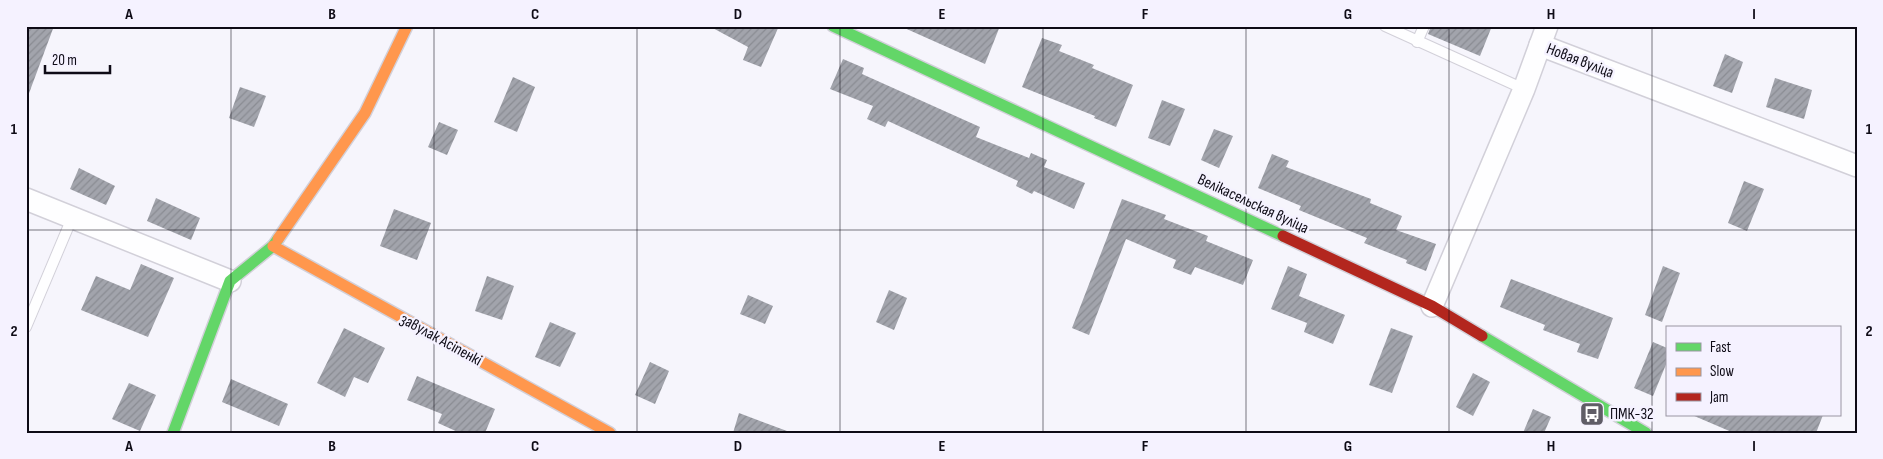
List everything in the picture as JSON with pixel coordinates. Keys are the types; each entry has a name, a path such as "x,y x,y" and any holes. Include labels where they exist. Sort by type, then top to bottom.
{"street":[{"path":"173,433 230,281 272,246 365,113 407,26"},
{"name":"Велікасельская вуліца","path":"833,26 1432,306 1646,433"},
{"name":"Новая вуліца","path":"1432,306 1524,89 1544,36 1857,166"},
{"path":"26,199 230,281"},
{"name":"завулак Асіпенкі","path":"272,246 610,433"}],"lane":[{"path":"1385,26 1524,89"},
{"path":"1417,42 1424,26"},
{"path":"26,327 72,218"}],"building":[{"path":"26,26 54,26 28,96 26,96"},
{"path":"709,26 779,26 761,67 743,60 748,47"},
{"path":"900,26 1000,26 985,64"},
{"path":"1431,26 1492,26 1480,56 1428,34"},
{"path":"1042,38 1062,45 1059,51 1094,65 1092,68 1133,85 1116,127 1094,118 1095,116 1022,87"},
{"path":"1725,54 1743,62 1732,93 1713,86"},
{"path":"843,59 864,68 862,74 980,127 976,137 1029,158 1031,153 1047,160 1044,167 1085,183 1074,209 1034,191 1032,194 1016,186 1018,181 888,121 885,127 867,119 873,106 830,89"},
{"path":"513,77 535,87 517,132 494,122"},
{"path":"1775,78 1812,90 1804,119 1766,107"},
{"path":"240,87 266,96 254,127 229,118"},
{"path":"1162,100 1185,109 1170,146 1148,138"},
{"path":"439,122 458,130 447,155 428,147"},
{"path":"1214,129 1233,136 1219,168 1201,160"},
{"path":"1272,154 1289,161 1286,167 1371,199 1370,203 1402,216 1396,230 1436,244 1426,271 1406,263 1407,260 1364,243 1367,238 1299,210 1301,206 1258,188"},
{"path":"79,168 115,186 106,205 70,189"},
{"path":"1744,181 1764,189 1747,231 1728,223"},
{"path":"156,198 200,218 191,240 147,221"},
{"path":"1122,199 1166,215 1164,219 1208,236 1206,241 1253,260 1243,285 1195,267 1191,275 1173,268 1176,260 1126,239 1089,335 1072,328"},
{"path":"394,209 431,223 417,260 380,246"},
{"path":"141,264 174,278 148,337 81,310 96,276 130,290"},
{"path":"1288,266 1307,274 1299,296 1345,315 1333,344 1304,332 1307,323 1271,309"},
{"path":"1663,266 1680,273 1662,322 1645,315"},
{"path":"487,276 514,286 502,320 475,311"},
{"path":"1511,279 1613,318 1598,359 1577,352 1580,344 1543,330 1545,325 1500,307"},
{"path":"889,290 907,298 894,330 876,322"},
{"path":"748,295 773,306 765,324 740,314"},
{"path":"550,322 576,333 560,367 535,357"},
{"path":"344,328 385,348 368,383 354,377 345,397 317,383"},
{"path":"1391,328 1413,336 1392,393 1369,385"},
{"path":"1653,342 1666,348 1666,364 1653,396 1634,388"},
{"path":"650,362 669,371 655,404 635,395"},
{"path":"1473,373 1490,382 1473,416 1456,407"},
{"path":"417,376 495,409 485,433 460,433 438,423 442,414 407,400"},
{"path":"231,379 288,404 279,426 222,402"},
{"path":"129,383 156,395 140,431 112,419"},
{"path":"1533,409 1551,417 1544,433 1523,433"},
{"path":"739,413 787,431 787,433 733,433"},
{"path":"1694,416 1823,416 1816,433 1734,433"}],"traffic: fast":[{"path":"833,26 1283,236"},
{"path":"173,433 230,281 273,246 278,239"},
{"path":"1482,336 1646,433"}],"traffic: slow":[{"path":"278,239 365,113 407,26"},
{"path":"273,246 610,433"}],"traffic: jam":[{"path":"1283,236 1432,306 1482,336"}],"place":[{"name":"ПМК-32","path":"1592,414"}]}
